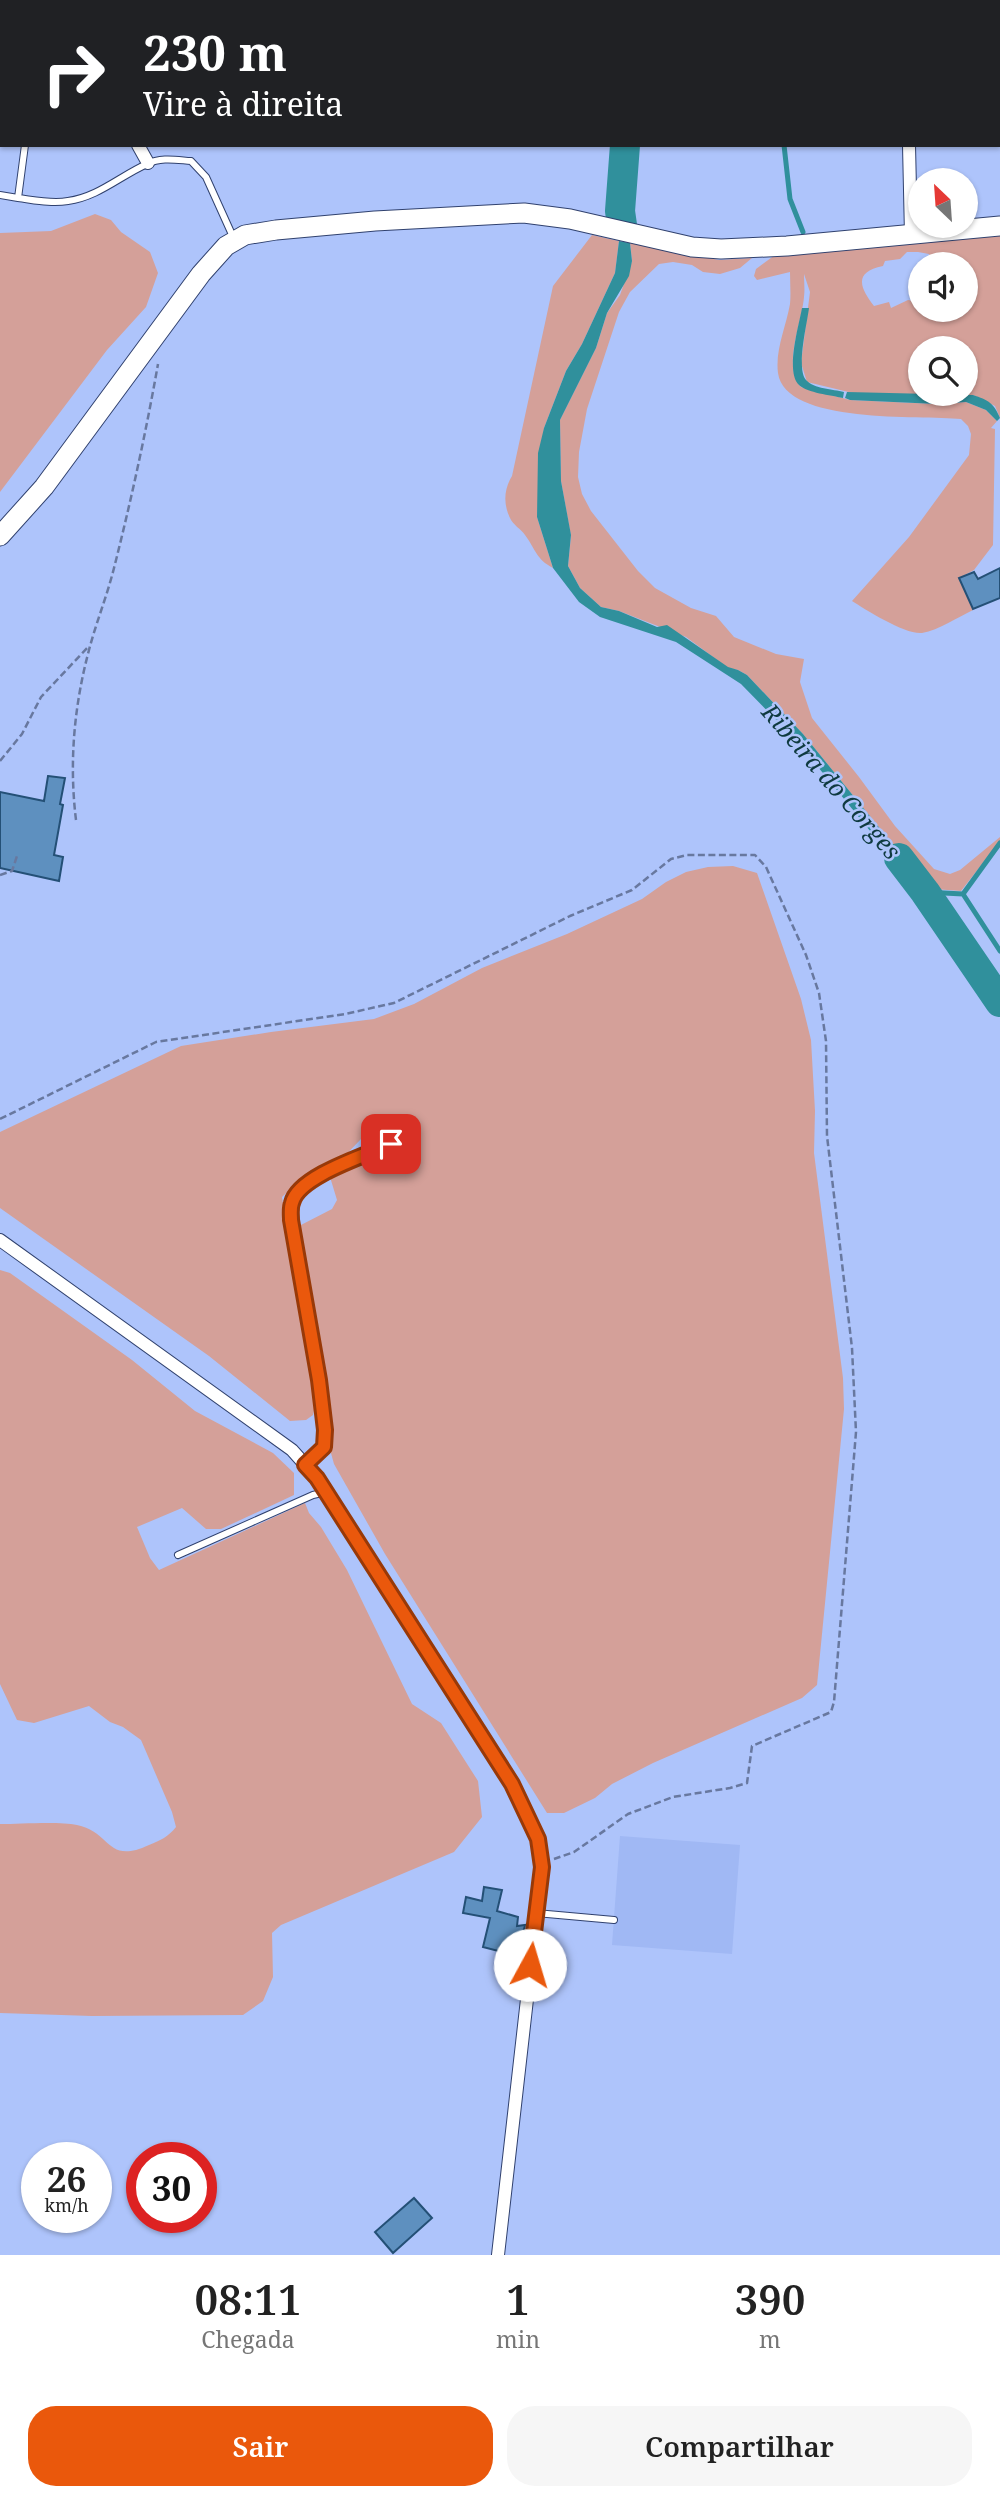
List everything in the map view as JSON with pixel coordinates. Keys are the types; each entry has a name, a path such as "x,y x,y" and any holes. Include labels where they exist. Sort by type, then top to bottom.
{"main road":[{"path":"0,536 44,487 201,274 226,246 245,235 276,230 524,213 570,219 692,247 712,249 787,246 908,235"},
{"path":"978,228 1000,226"}],"street":[{"path":"139,147 148,163"},
{"path":"909,147 910,168"},
{"path":"0,1240 292,1450 326,1492 512,1784 538,1839 541,1864 498,2255"}],"lane":[{"path":"18,198 25,147"},
{"path":"0,195 42,202 68,201 101,190 148,163 168,159 191,161 206,177 234,241"},
{"path":"305,1465 324,1447 325,1430 291,1220 292,1201 302,1187 327,1172 391,1144"},
{"path":"178,1555 313,1495 326,1492"},
{"path":"536,1913 614,1920"}],"path":[{"path":"76,820 71,783 74,724 91,644 114,572 158,361"},
{"path":"0,761 22,734 41,697 91,644"},
{"path":"0,1119 156,1042 345,1014 394,1003 570,916 632,890 671,859 687,855 755,855 766,867 786,906 819,993 826,1041 827,1136 852,1348 856,1432 834,1702 831,1712 752,1746 747,1783 673,1797 628,1814 575,1852 541,1864"},
{"path":"0,875 12,871 16,856"}],"shaded area":[{"path":"95,214 111,220 121,232 150,252 158,273 146,307 107,350 0,492 0,233 51,231"},
{"path":"1000,234 1000,418 995,406 978,398 978,336 908,336 908,394 857,394 807,382 801,363 810,292 804,274 803,307 793,357 793,368 801,387 850,400 908,403 908,406 976,406 986,410 997,421 991,428 995,429 993,545 974,570 959,578 973,610 942,626 915,633 886,621 852,601 909,537 969,455 971,434 961,419 857,414 804,402 786,390 777,364 790,304 790,272 757,280 754,276 756,269 775,255"},
{"path":"592,235 619,241 615,273 582,344 566,371 544,428 537,517 553,568 540,558 511,520 505,497 512,476 553,286"},
{"path":"630,243 719,260 752,258 740,268 720,274 703,272 692,265 673,262 659,264 630,292 619,312 587,409 579,452 578,477 582,494 591,511 638,571 655,588 691,608 716,616 734,637 776,654 804,659 800,682 812,718 895,826 934,869 950,874 960,870 1000,837 1000,841 961,891 934,889 886,836 803,734 747,675 728,668 686,637 619,611 601,607 580,588 568,566 571,536 561,481 560,420 596,348 607,313 620,295 632,261"},
{"path":"733,866 757,873 801,999 811,1040 815,1111 814,1153 843,1378 844,1409 817,1685 802,1698 653,1763 612,1784 595,1798 564,1813 547,1813 385,1554 334,1464 331,1453 323,1377 299,1226 332,1209 337,1200 330,1177 397,1148 402,1142 397,1133 384,1131 361,1139 340,1161 303,1177 282,1197 315,1406 313,1415 306,1420 290,1421 209,1356 0,1208 0,1132 181,1046 374,1019 414,1004 482,968 567,934 642,899 686,872 708,867"},
{"path":"0,1270 10,1273 132,1360 195,1411 273,1453 294,1473 294,1495 221,1529 206,1529 182,1508 137,1527 150,1558 159,1570 305,1503 347,1570 412,1704 441,1723 478,1781 482,1817 454,1852 281,1925 272,1933 273,1977 263,2001 243,2015 92,2016 0,2013 0,1824 77,1825 125,1851 157,1841 176,1827 141,1740 89,1706 34,1723 17,1720 0,1684"},
{"path":"620,1836 740,1845 732,1954 612,1945"}],"water":[{"path":"619,241 630,243 632,261 629,276 607,313 596,348 560,420 561,481 571,535 568,566 580,588 601,607 619,611 657,627 667,625 728,667 747,675 803,734 886,836 934,889 919,891 796,740 741,684 676,642 600,617 579,602 553,568 537,517 538,453 544,428 566,371 582,344 615,273"},
{"path":"802,308 809,308 802,357 803,374 806,380 814,385 844,392 843,398 808,390 795,379 794,348"},
{"path":"847,392 908,393 908,403 850,400 845,398"},
{"path":"978,397 990,403 1000,418 997,421 986,410 976,406"}],"building":[{"path":"1000,568 1000,598 973,609 959,578 974,572 978,579"},
{"path":"48,776 65,778 54,855 63,857 59,881 0,868 0,792 44,801"},
{"path":"484,1887 502,1890 497,1911 518,1917 517,1926 525,1925 518,1956 483,1947 490,1918 463,1913 466,1897 482,1901"},
{"path":"414,2198 432,2218 393,2253 375,2232"}],"waterway":[{"name":"Ribeira do Corges","path":"622,225 620,211 625,147"},
{"path":"784,147 790,199 803,232"},
{"path":"963,894 1000,843"},
{"name":"Ribeira do Corges","path":"899,858 1000,1002"},
{"path":"925,892 963,894"},
{"path":"963,894 1000,951"}],"route":[{"path":"391,1144 327,1172 302,1187 292,1201 291,1220 325,1430 324,1447 305,1465 317,1478 512,1784 538,1839 542,1867 530,1965"}]}
